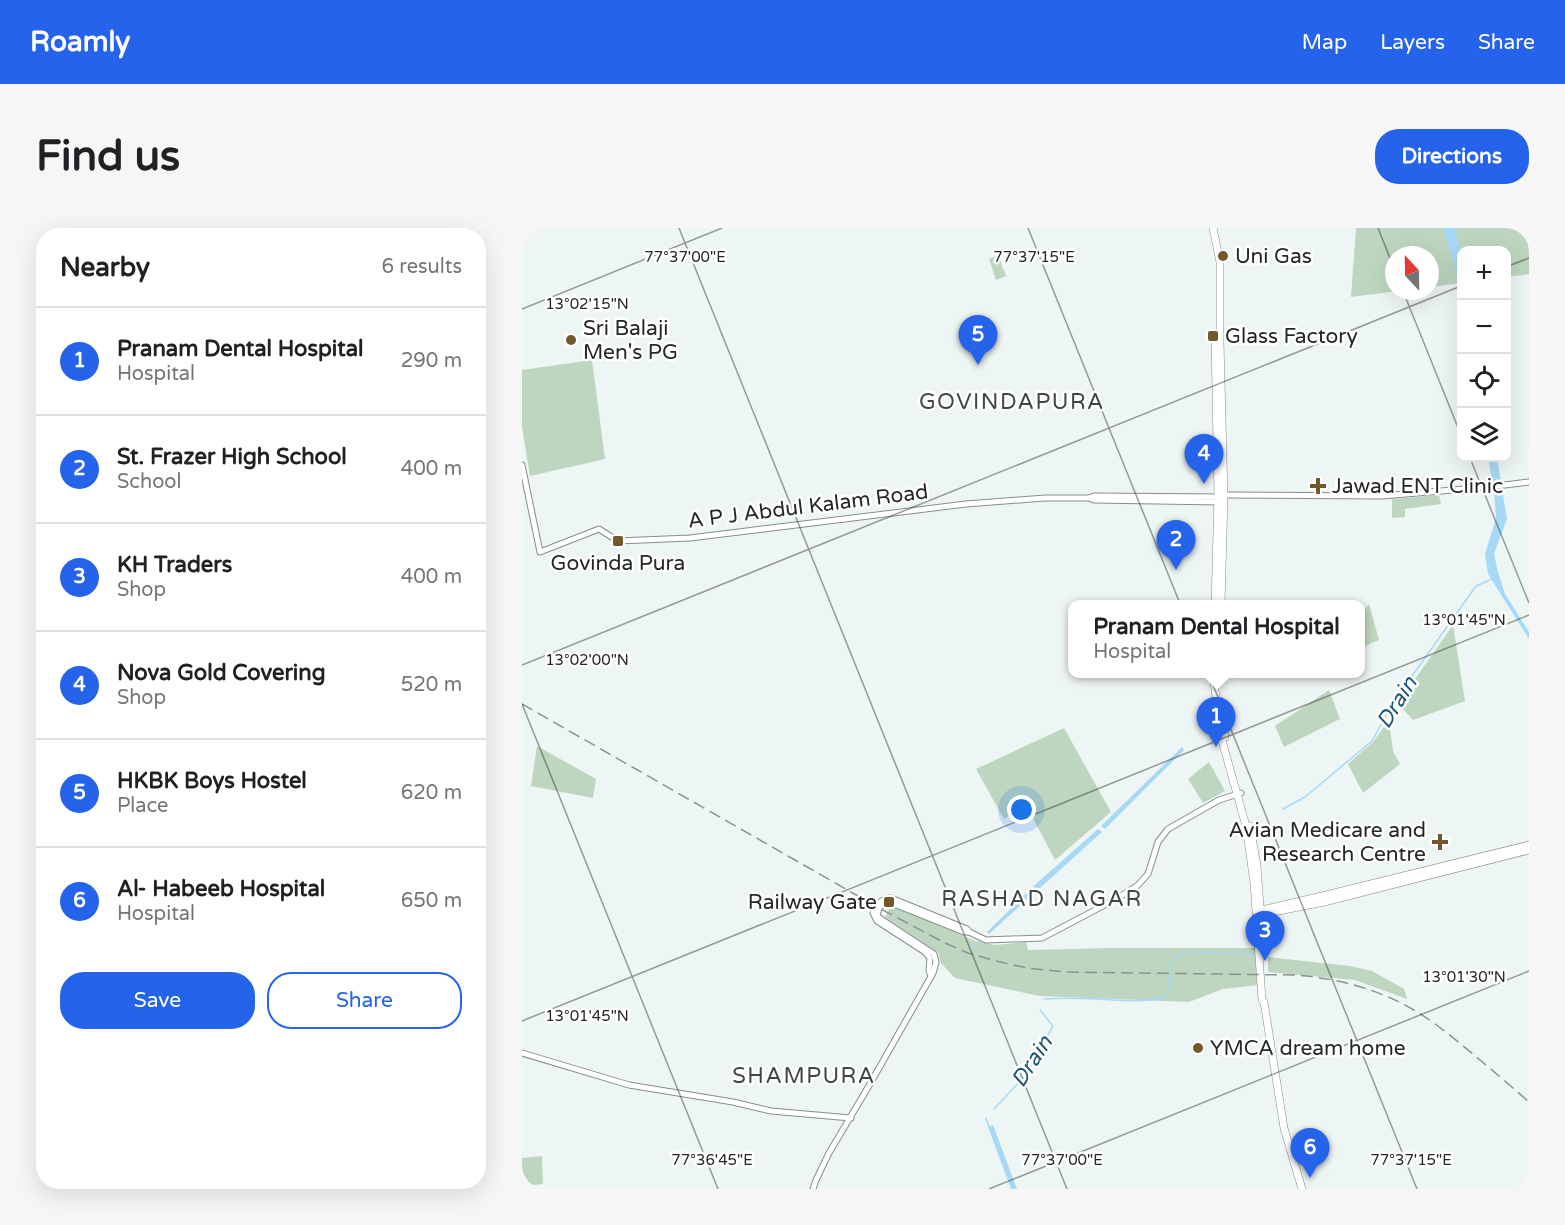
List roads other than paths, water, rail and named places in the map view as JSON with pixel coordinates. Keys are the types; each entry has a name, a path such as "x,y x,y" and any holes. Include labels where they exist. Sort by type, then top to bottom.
{"main road":[{"path":"1211,228 1216,262 1215,343 1221,499 1221,600"},
{"path":"1215,600 1221,499"},
{"path":"1214,678 1221,737 1239,793"},
{"path":"1218,678 1225,736 1246,826 1262,943 1264,1002"},
{"path":"1258,913 1529,845"},
{"path":"1258,913 1334,899 1529,850"},
{"path":"1258,913 1262,996 1284,1128 1302,1189"}],"street":[{"name":"A P J Abdul Kalam Road","path":"522,465 540,552 599,529 618,541 690,538 966,504 1045,498 1106,496 1221,499 1272,496 1382,496 1529,482"},
{"path":"813,1189 829,1153 933,973 936,962 930,950 878,917 879,908 889,902 986,940 1042,938 1137,886 1148,874 1158,842 1168,829 1220,800 1239,793"},
{"path":"522,1053 628,1085 733,1102 771,1111 851,1118"}],"water":[{"path":"1443,228 1455,228 1460,246 1457,246 1457,274"},
{"path":"1489,462 1498,462 1507,519 1494,554 1498,572 1505,594 1529,632 1529,639 1488,574 1485,554 1496,518"},
{"path":"1182,747 1184,750 1105,829 1101,826"},
{"path":"1098,829 1102,832 989,934 987,932 1037,883"},
{"path":"993,1125 1017,1189 1011,1189 988,1127"}],"waterway":[{"name":"Drain","path":"1283,809 1305,797 1372,741 1393,703 1476,586 1492,579"},
{"path":"970,949 980,941"},
{"name":"Drain","path":"1044,999 1149,1000 1166,996 1171,985 1169,964 1177,957 1193,953 1255,954"},
{"name":"Drain","path":"994,1109 1026,1075 1053,1026 1040,1010"},
{"name":"Drain","path":"986,1118 989,1127"}],"railway":[{"path":"522,704 879,908 968,953 1027,968 1065,972 1293,975 1347,983 1387,996 1419,1013 1456,1040 1529,1102"}],"place":[{"name":"Uni Gas","path":"1223,256"},
{"name":"Glass Factory","path":"1213,336"},
{"name":"Sri Balaji Men's PG","path":"571,340"},
{"name":"HKBK Boys Hostel","path":"978,365"},
{"name":"Nova Gold Covering","path":"1204,484"},
{"name":"Jawad ENT Clinic","path":"1318,486"},
{"name":"Govinda Pura","path":"618,541"},
{"name":"St. Frazer High School","path":"1176,570"},
{"name":"Pranam Dental Hospital","path":"1216,747"},
{"name":"Avian Medicare and Research Centre","path":"1440,842"},
{"name":"Railway Gate","path":"889,902"},
{"name":"KH Traders","path":"1265,961"},
{"name":"YMCA dream home","path":"1198,1048"},
{"name":"Al- Habeeb Hospital","path":"1310,1178"}],"district":[{"name":"GOVINDAPURA","path":"1012,401"},
{"name":"RASHAD NAGAR","path":"1042,898"},
{"name":"SHAMPURA","path":"804,1075"}]}
